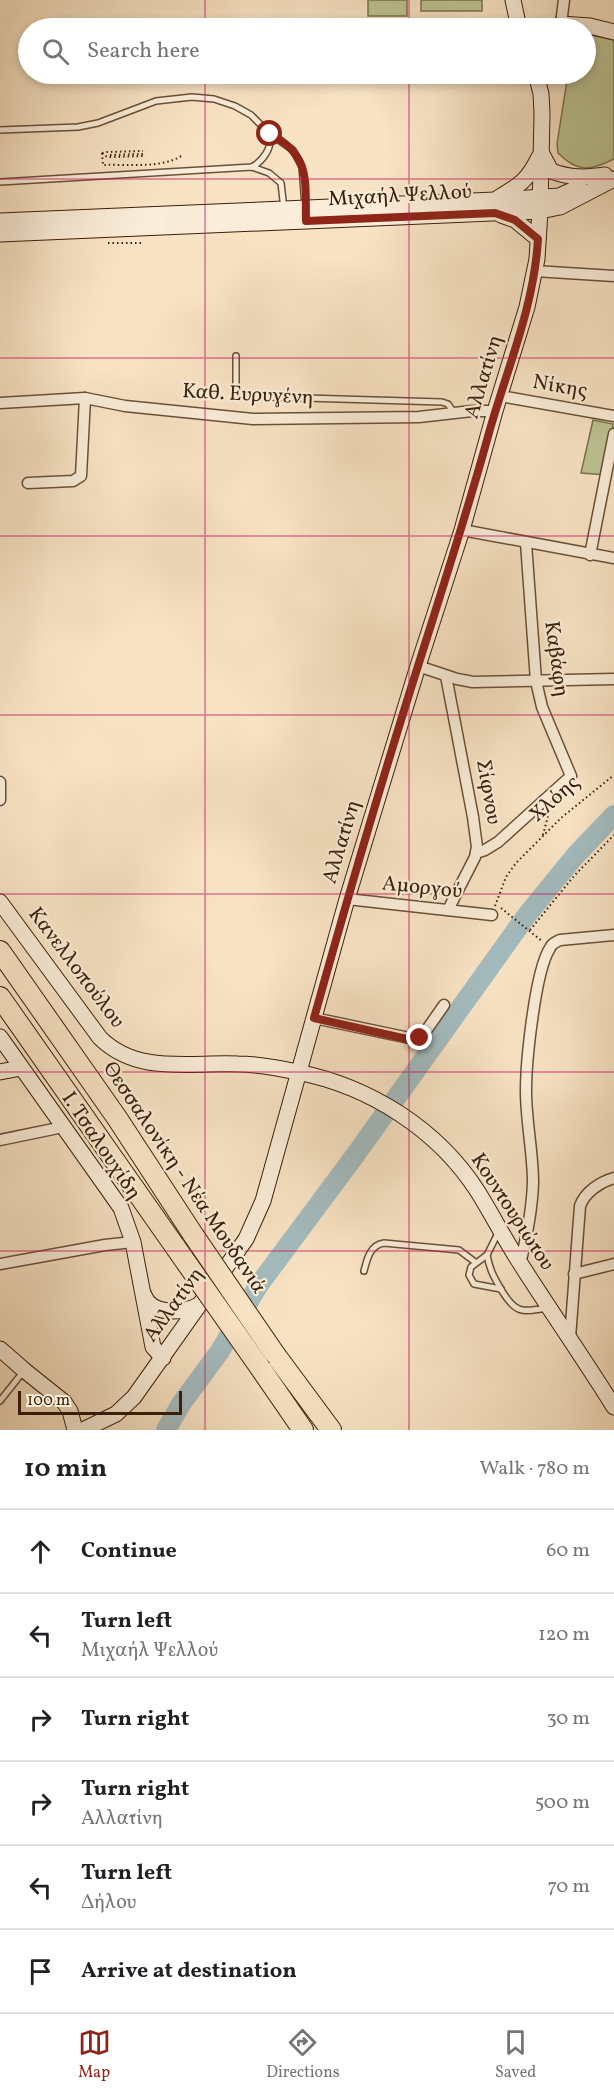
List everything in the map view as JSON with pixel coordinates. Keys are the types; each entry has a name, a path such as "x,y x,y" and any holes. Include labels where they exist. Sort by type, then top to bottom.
{"highway":[{"name":"Θεσσαλονίκη - Νέα Μουδανιά","path":"0,951 117,1118 274,1353 331,1430"},
{"name":"Θεσσαλονίκη - Νέα Μουδανιά","path":"0,997 303,1430"}],"main road":[{"path":"513,0 517,18"},
{"path":"596,28 614,32"},
{"name":"Αλλατίνη","path":"83,1430 106,1420 125,1407 163,1358 246,1239 268,1186 347,899 462,530 527,307 535,271 540,204 542,113 539,84"},
{"path":"541,151 551,171 565,176 581,178 611,175"},
{"path":"541,151 530,174 495,207 538,237 550,220 573,200"},
{"name":"Μιχαήλ Ψελλού","path":"0,234 284,216 540,204 560,207 611,175"},
{"name":"Μιχαήλ Ψελλού","path":"540,204 611,175"},
{"name":"Μιχαήλ Ψελλού","path":"0,221 284,216"},
{"name":"Κανελλοπούλου","path":"0,902 100,1038 120,1054 137,1061 155,1064 240,1064 299,1072"},
{"name":"Ι. Τσαλουχίδη","path":"0,1037 121,1208 133,1242 153,1347 163,1358"},
{"path":"0,1072 21,1068"},
{"name":"Κουντουριώτου","path":"299,1072 342,1085 376,1100 411,1122 444,1149 477,1190 520,1264 614,1407"},
{"path":"143,1292 149,1303 162,1310 184,1311 200,1305"},
{"path":"0,1349 64,1402 70,1411 75,1430"}],"street":[{"path":"561,18 564,0"},
{"path":"535,271 614,276"},
{"name":"Νίκης","path":"500,396 614,416"},
{"path":"28,483 73,481 81,477 85,398"},
{"name":"Καθ. Ευρυγένη","path":"0,403 85,398 125,406 243,419 419,417 495,411"},
{"path":"590,555 614,434"},
{"path":"462,530 614,558"},
{"name":"Καβάφη","path":"526,543 536,681 542,707 571,776"},
{"path":"418,666 473,682 614,679"},
{"name":"Σίφνου","path":"446,676 473,817 476,853 448,910"},
{"name":"Χλόης","path":"476,853 498,842 571,776"},
{"path":"0,782 0,800"},
{"name":"Αμοργού","path":"347,899 448,910 494,909"},
{"path":"520,1264 530,1223 533,1180 526,1091 527,1065 540,974 549,948 554,942 614,935"},
{"path":"314,1018 414,1040 423,1035 444,1005"},
{"path":"0,1140 63,1127"},
{"path":"570,1338 581,1202 599,1185 614,1178"},
{"path":"0,1264 133,1242"},
{"path":"574,1274 614,1264"}],"lane":[{"path":"0,130 82,127 156,100 192,97 214,99 243,110 262,124 270,134 288,145 300,160 303,173 305,215"},
{"path":"252,167 261,161 267,152 270,134"},
{"path":"0,182 252,167 268,173 281,183 284,216"},
{"path":"236,356 236,389 241,396 442,402 448,404 454,413"},
{"path":"500,1229 487,1255 476,1262 470,1271 472,1282 501,1289"},
{"path":"364,1271 370,1252 379,1243 459,1250 476,1262"},
{"path":"487,1255 491,1272 509,1303 514,1307 529,1311 549,1308"},
{"path":"0,1401 24,1370"}],"path":[{"path":"110,154 143,154 107,157 102,153 103,165 161,163 176,160 183,155"},
{"path":"106,243 113,245 144,243"},
{"name":"Χλόης","path":"494,909 510,870 561,818 614,774"},
{"path":"528,929 574,876 614,835"},
{"path":"494,909 528,929 549,948"}],"green space":[{"path":"368,0 407,0 407,16 368,16"},
{"path":"421,0 482,0 482,11 421,11"},
{"path":"596,36 614,40 614,159 591,168 578,167 558,153 557,144 566,84 596,84"},
{"path":"593,420 613,424 607,475 581,473"}],"waterway":[{"path":"166,1430 181,1404 220,1351 258,1286 356,1154 527,915 575,856 614,815"}],"route":[{"path":"270,134 288,145 300,160 304,180 306,221 495,213 515,220 538,239 537,259 527,307 462,530 347,899 314,1018 407,1039 420,1038"}]}
